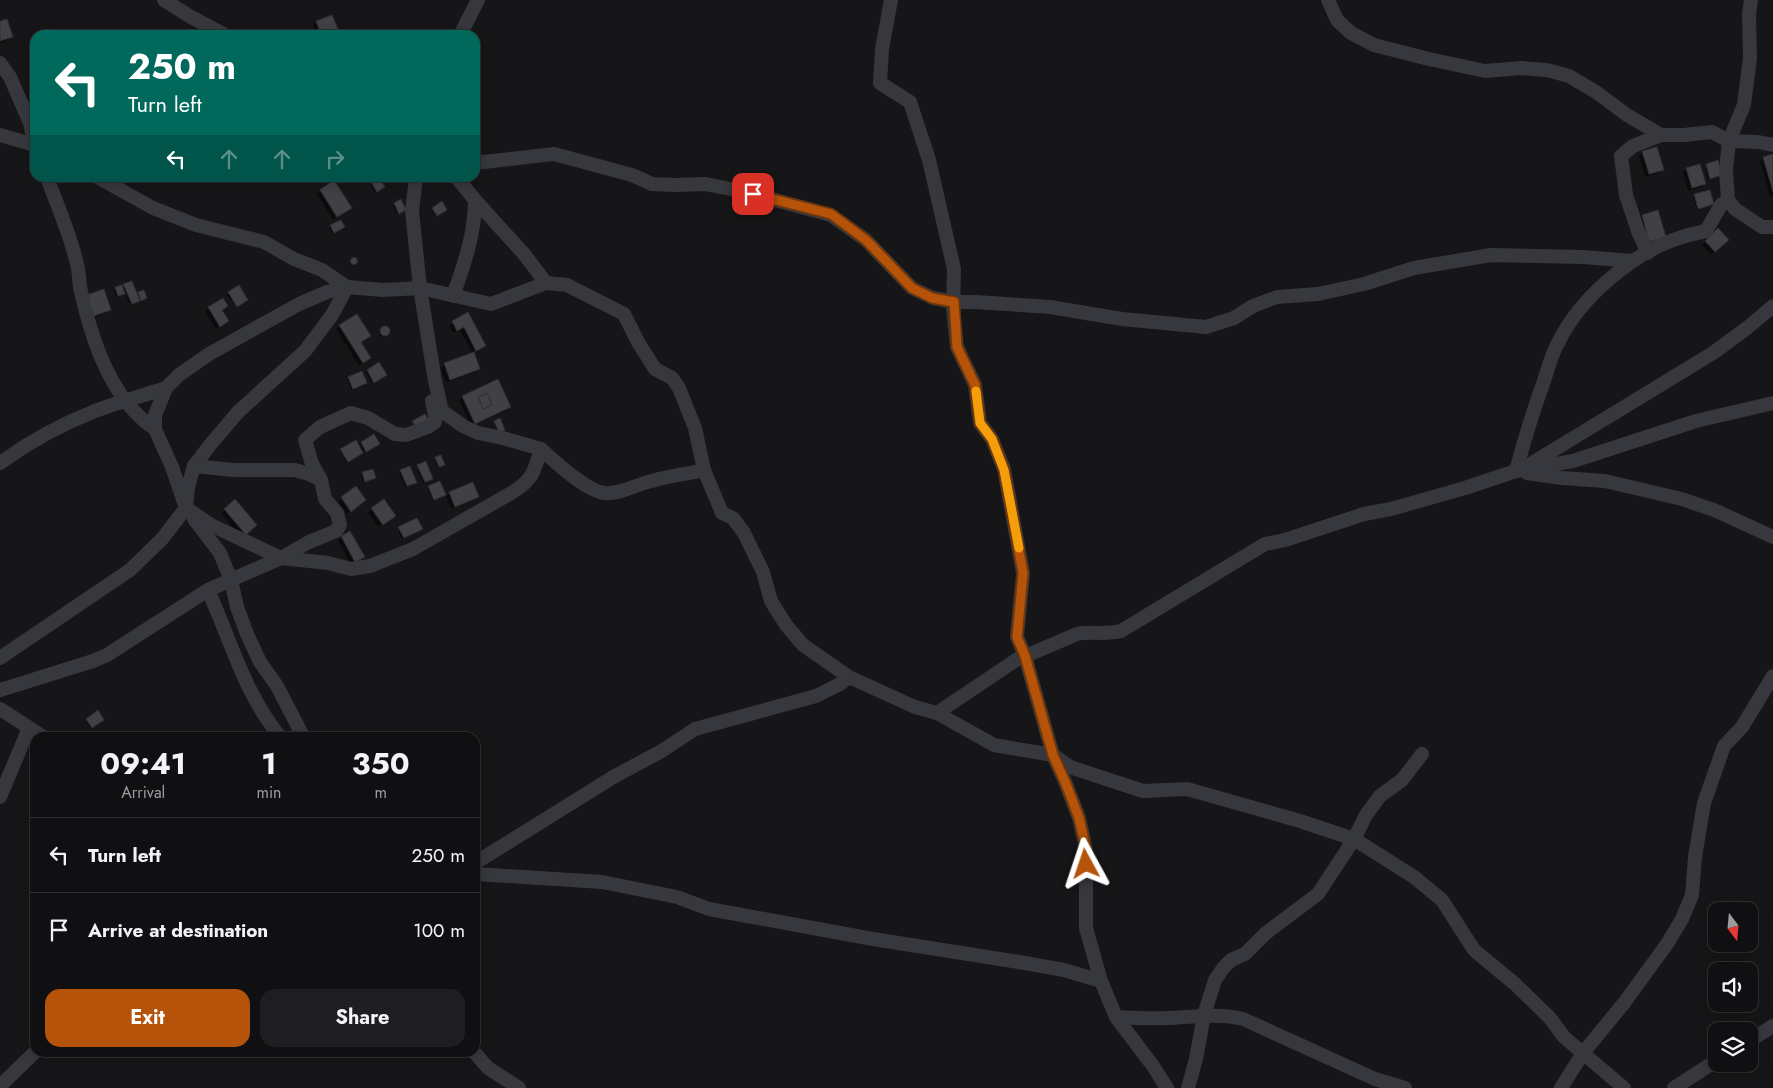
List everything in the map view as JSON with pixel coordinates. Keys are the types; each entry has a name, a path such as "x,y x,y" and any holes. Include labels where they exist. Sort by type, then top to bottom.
{"street":[{"path":"164,0 215,30"},
{"path":"463,30 478,0"},
{"path":"892,0 882,49 880,83 910,102 929,160 954,269 957,347 975,385 980,423 992,439 1004,470 1023,573 1017,637 1025,656 1053,755 1079,818 1086,849 1086,928 1100,981 1116,1017 1167,1088"},
{"path":"1328,0 1337,20 1351,33 1374,45 1428,60 1485,71 1522,68 1547,70 1569,76 1596,92 1627,115 1661,135"},
{"path":"1751,0 1749,14 1750,58 1744,105 1729,141 1726,170 1728,200 1735,209 1762,227 1773,227"},
{"path":"0,63 10,78 30,122"},
{"path":"1648,253 1638,231 1626,195 1621,156 1633,146 1661,135 1684,136 1712,132 1729,141 1758,142 1773,145"},
{"path":"0,134 30,144"},
{"path":"480,162 554,154 632,175 652,184 706,184 831,214 866,240 912,288 932,298 954,302 1050,307 1122,319 1206,327 1234,318 1253,306 1277,297 1318,294 1364,284 1414,268 1491,256 1583,257 1632,261"},
{"path":"49,182 64,219 78,265 80,286 94,337 112,381 142,421 155,429"},
{"path":"106,182 153,208 196,225 264,242 294,259 322,270 347,287"},
{"path":"416,182 412,211 420,288 435,381 442,411 478,434 503,438 541,449 559,466 601,493 610,494 652,481 704,470"},
{"path":"459,182 524,254 546,283"},
{"path":"453,296 470,244 475,220 475,200"},
{"path":"1516,471 1528,425 1558,342 1574,316 1601,287 1632,261 1672,240 1706,231 1721,206 1728,200"},
{"path":"301,732 278,686 260,662 236,607 231,580 220,553 186,508 172,467 155,429 155,415 166,388 179,375 209,354 298,304 327,292 347,287 383,290 420,288 491,304 546,283 567,285 624,314 638,342 655,369 672,378 679,388 695,428 704,470 722,513 733,518 744,533 762,572 771,601 786,625 803,645 849,677 915,707 937,713 994,745 1053,755 1070,767 1143,791 1187,789 1354,839 1414,876 1442,900 1474,950 1515,984 1550,1018 1564,1037 1624,1088"},
{"path":"0,658 130,570 162,539 186,508 188,487 194,466 238,412 305,352 332,315 347,287"},
{"path":"1516,471 1546,455 1713,353 1773,306"},
{"path":"0,690 74,668 107,655 208,590 336,531 340,525 337,513 325,500 321,480 312,464 305,440 320,427 351,413 368,418 395,434 406,435 428,427 435,422 432,402 435,381"},
{"path":"0,463 22,446 96,410 166,388"},
{"path":"937,713 1025,656 1076,634 1084,632 1109,634 1121,631 1265,544 1285,540 1364,514 1391,509 1465,488 1516,471 1573,461 1696,420 1773,403"},
{"path":"186,508 211,525 281,558 328,563 351,569 370,566 413,549 498,502 528,482 536,466 541,449"},
{"path":"194,466 234,470 295,470 321,480"},
{"path":"1516,471 1562,478 1605,481 1682,498 1714,510 1773,537"},
{"path":"208,590 238,665 252,694 277,732"},
{"path":"1561,1088 1583,1053 1624,1003 1667,944 1682,919 1692,895 1695,857 1704,803 1724,746 1742,727 1773,676"},
{"path":"480,860 695,729 816,696 840,684 849,677"},
{"path":"0,709 35,732"},
{"path":"0,797 29,728"},
{"path":"1188,1088 1196,1060 1204,1016 1215,980 1224,967 1231,960 1245,954 1266,933 1318,894 1354,839 1366,815 1380,796 1402,780 1422,754"},
{"path":"480,874 602,882 677,897 709,909 873,939 1064,970 1100,981"},
{"path":"1116,1017 1229,1016 1243,1020 1375,1079 1405,1088"},
{"path":"1758,1036 1773,1026"},
{"path":"0,1086 31,1057"},
{"path":"478,1057 488,1068 519,1088"},
{"path":"1674,1088 1708,1066"}],"building":[{"path":"332,15 338,29 319,30 316,21"},
{"path":"7,19 13,37 0,41 0,21"},
{"path":"1657,147 1664,170 1649,174 1642,151"},
{"path":"1773,154 1773,192 1763,157"},
{"path":"1718,160 1722,175 1710,179 1706,164"},
{"path":"1700,164 1706,184 1692,188 1686,168"},
{"path":"331,182 335,182 352,208 337,217 320,190"},
{"path":"371,182 382,182 385,187 377,192"},
{"path":"1710,190 1714,204 1698,209 1694,194"},
{"path":"401,199 406,210 399,214 394,203"},
{"path":"442,201 447,210 437,216 432,208"},
{"path":"1658,210 1666,237 1649,242 1642,215"},
{"path":"341,220 345,227 334,233 330,225"},
{"path":"1718,228 1729,240 1715,252 1705,241"},
{"path":"354,258 357,261 354,264 351,261"},
{"path":"132,281 140,301 132,304 123,284"},
{"path":"122,285 125,294 118,296 115,287"},
{"path":"239,285 248,300 237,307 228,292"},
{"path":"104,289 111,310 94,316 87,295"},
{"path":"144,290 147,298 141,301 138,292"},
{"path":"223,298 228,306 222,310 229,321 220,327 208,307"},
{"path":"468,312 486,346 476,351 464,327 457,331 452,321"},
{"path":"357,314 371,336 361,342 371,358 363,363 339,325"},
{"path":"385,326 390,331 385,336 380,331"},
{"path":"474,352 480,369 450,380 444,363"},
{"path":"379,362 387,375 374,383 367,370"},
{"path":"362,371 367,383 353,389 348,377"},
{"path":"498,379 511,407 475,424 462,396","holes":["487,393 492,405 483,409 478,397"]},
{"path":"487,393 492,405 483,409 478,397"},
{"path":"425,414 429,421 416,427 412,421"},
{"path":"500,418 505,430 499,432 494,421"},
{"path":"374,434 380,444 366,452 361,442"},
{"path":"356,440 363,453 348,462 340,449"},
{"path":"441,455 445,465 439,467 435,457"},
{"path":"426,461 433,479 425,482 417,465"},
{"path":"410,466 417,483 407,486 400,470"},
{"path":"373,469 376,478 365,482 362,472"},
{"path":"440,481 446,495 434,500 428,486"},
{"path":"473,482 479,497 455,507 449,492"},
{"path":"356,486 366,500 351,512 341,497"},
{"path":"235,499 257,525 246,535 224,509"},
{"path":"384,499 396,516 383,525 371,508"},
{"path":"417,518 423,529 404,538 398,527"},
{"path":"350,531 365,557 355,562 341,536"},
{"path":"98,710 104,720 92,728 86,719"}],"slow traffic":[{"path":"976,391 980,423 992,439 1004,470 1019,548"}],"route":[{"path":"753,194 831,214 866,240 912,288 932,298 954,302 957,347 975,385 980,423 992,439 1004,470 1023,573 1017,637 1025,656 1053,755 1079,818 1086,849 1086,864"}]}
